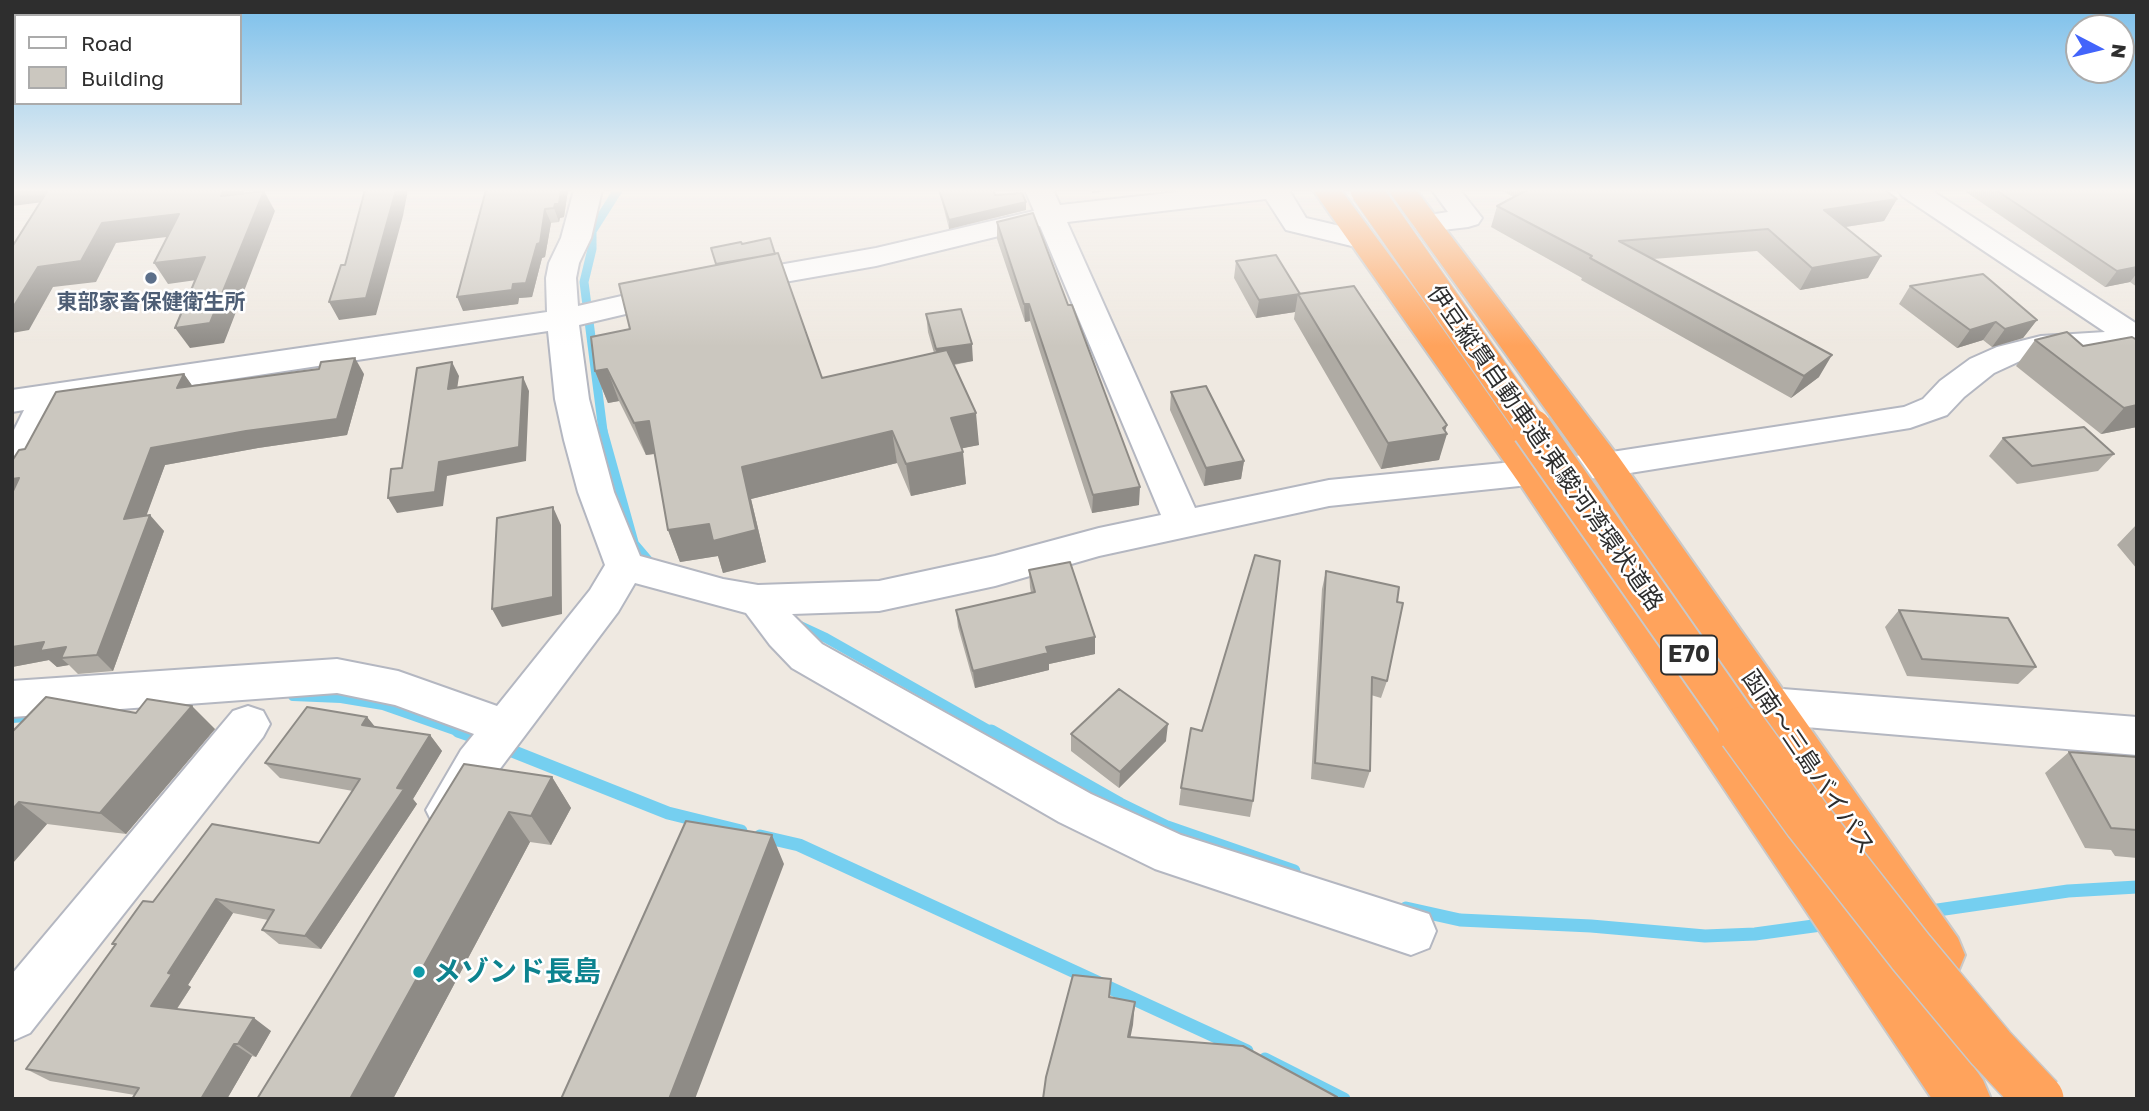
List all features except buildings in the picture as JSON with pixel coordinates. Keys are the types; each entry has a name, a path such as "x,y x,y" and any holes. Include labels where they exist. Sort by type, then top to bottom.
{"highway":[{"path":"1362,242 1530,471 1964,1099"},
{"name":"伊豆縦貫自動車道;東駿河湾環状道路","path":"1402,242 1703,674 1809,821 1991,1048 2039,1099"},
{"name":"函南～三島バイパス","path":"1459,242 1605,465 2039,1099"}],"street":[{"path":"574,242 564,263 561,278 562,319 572,399 596,492 625,566"},
{"path":"12,401 562,319 686,290 944,242"},
{"path":"1061,242 1183,523"},
{"path":"1996,242 2137,341"},
{"path":"625,566 723,594 758,600 879,596 929,587 1099,542 1329,493 1605,465 1923,414 1935,407 1952,389 1982,366 2009,354 2051,345 2137,341"},
{"path":"12,470 48,396"},
{"path":"428,845 477,764 604,601 625,566"},
{"path":"758,600 784,634 807,656 1075,808 1172,853 1411,931"},
{"path":"12,699 337,676 398,688 504,727"},
{"path":"1770,706 2137,736"},
{"path":"12,1015 248,724"}],"waterway":[{"path":"592,242 584,282 603,431"},
{"path":"602,429 634,544 651,564"},
{"path":"798,625 826,638 994,733"},
{"path":"293,696 341,698 383,705 463,733"},
{"path":"12,718 40,716"},
{"path":"458,731 484,740"},
{"path":"991,731 1120,804 1167,827 1294,871"},
{"path":"502,747 668,813 741,831"},
{"path":"760,836 799,845 1247,1051"},
{"path":"1924,912 2068,891 2137,887"},
{"path":"1406,908 1460,920 1591,926 1705,936 1755,934 1828,924"},
{"path":"1265,1059 1344,1099"}],"place":[{"name":"東部家畜保健衛生所","path":"151,278"},
{"name":"メゾンド長島","path":"419,972"}]}
